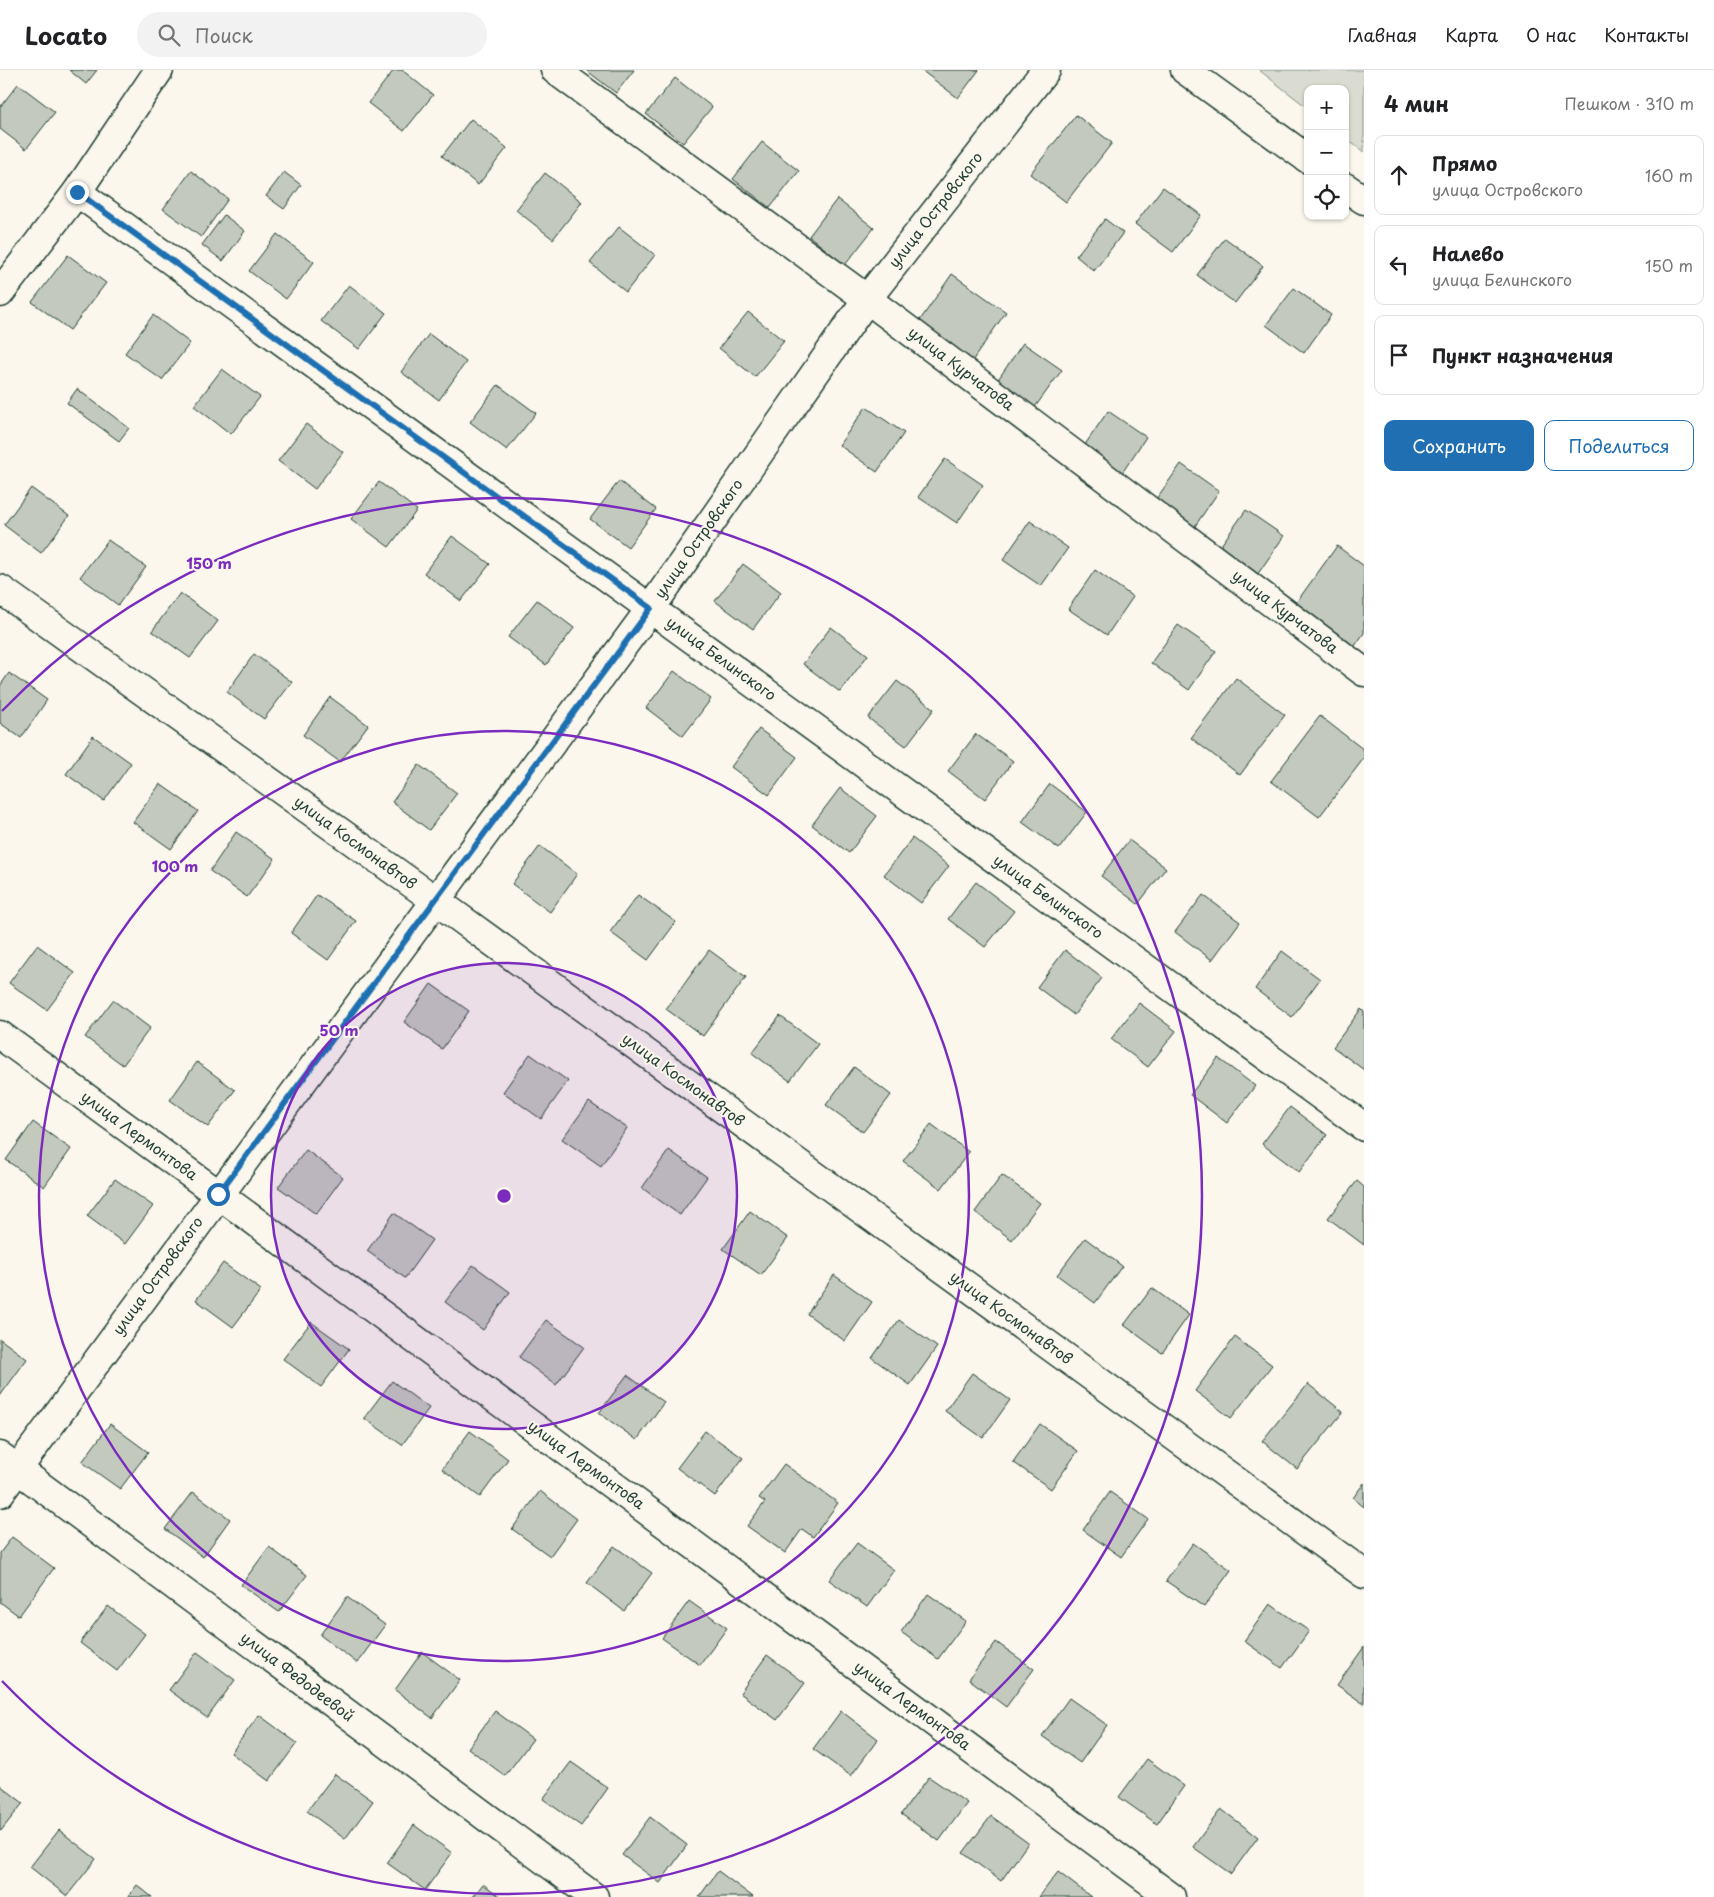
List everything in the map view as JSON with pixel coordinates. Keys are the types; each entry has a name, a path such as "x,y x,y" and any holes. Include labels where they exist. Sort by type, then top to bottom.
{"street":[{"path":"0,293 77,192 159,70"},
{"name":"улица Курчатова","path":"555,70 867,299 1364,672"},
{"name":"улица Островского","path":"0,1493 9,1463 218,1194 651,608 867,299 1046,70"},
{"path":"1185,70 1304,156"},
{"path":"1349,190 1364,200"},
{"name":"улица Белинского","path":"77,192 1364,1127"},
{"name":"улица Космонавтов","path":"0,590 435,900 1364,1574"},
{"name":"улица Лермонтова","path":"0,1036 218,1194 1171,1897"},
{"name":"улица Федодеевой","path":"9,1463 594,1897"}],"shaded area":[{"path":"1259,70 1364,70 1364,152 1349,141 1349,85 1304,85 1304,105"}],"building":[{"path":"69,70 97,70 86,84"},
{"path":"394,70 402,70 433,95 404,131 368,103"},
{"path":"586,70 634,70 616,93"},
{"path":"921,70 979,70 958,98"},
{"path":"675,78 712,107 683,143 646,114"},
{"path":"18,84 55,112 26,149 0,129 0,107"},
{"path":"1076,115 1112,143 1066,202 1030,174"},
{"path":"471,119 507,148 478,185 442,156"},
{"path":"762,142 799,171 770,208 733,179"},
{"path":"191,171 228,199 201,237 163,209"},
{"path":"284,172 301,185 284,209 266,196"},
{"path":"545,173 582,202 553,239 516,210"},
{"path":"1163,187 1201,215 1173,252 1135,224"},
{"path":"837,199 874,228 845,265 809,236"},
{"path":"224,215 245,231 223,261 202,245"},
{"path":"1105,219 1123,233 1094,271 1076,256"},
{"path":"619,227 655,255 626,292 590,263"},
{"path":"277,234 314,262 286,299 249,271"},
{"path":"1225,238 1263,266 1235,303 1197,275"},
{"path":"68,255 106,283 70,330 32,302"},
{"path":"952,274 1006,312 970,364 916,326"},
{"path":"349,285 386,313 359,349 321,321"},
{"path":"1294,288 1331,315 1304,353 1266,325"},
{"path":"748,312 784,341 755,377 719,348"},
{"path":"153,315 190,343 162,380 125,353"},
{"path":"429,334 466,362 439,400 401,372"},
{"path":"1023,343 1062,370 1035,407 997,381"},
{"path":"222,369 260,397 231,434 194,406"},
{"path":"498,385 536,413 507,450 470,422"},
{"path":"77,389 129,428 119,441 67,403"},
{"path":"866,407 904,433 877,472 839,445"},
{"path":"1108,411 1146,437 1120,476 1082,449"},
{"path":"306,424 343,452 315,489 278,461"},
{"path":"945,459 983,485 957,523 918,497"},
{"path":"1181,464 1219,491 1193,529 1154,502"},
{"path":"619,481 656,509 628,547 590,519"},
{"path":"379,482 417,510 389,547 351,519"},
{"path":"31,488 69,516 41,553 4,525"},
{"path":"1246,510 1284,536 1257,575 1219,548"},
{"path":"1030,521 1068,548 1041,586 1003,560"},
{"path":"452,536 490,564 461,601 424,573"},
{"path":"108,540 146,567 118,605 80,577"},
{"path":"1337,546 1364,566 1364,633 1352,650 1293,607"},
{"path":"743,564 781,592 753,629 715,601"},
{"path":"1095,570 1133,597 1107,635 1068,609"},
{"path":"180,593 218,621 190,658 152,631"},
{"path":"537,600 574,628 546,665 508,637"},
{"path":"1178,625 1216,651 1189,690 1151,663"},
{"path":"831,627 868,655 840,692 803,664"},
{"path":"254,654 292,682 264,719 227,692"},
{"path":"674,671 711,699 683,736 646,708"},
{"path":"9,673 47,700 21,738 0,723 0,686"},
{"path":"1236,678 1285,715 1240,775 1191,738"},
{"path":"897,681 934,709 906,746 868,718"},
{"path":"330,697 368,725 340,762 303,735"},
{"path":"1320,716 1364,750 1364,758 1319,817 1271,781"},
{"path":"759,729 797,757 769,795 731,767"},
{"path":"976,734 1013,761 985,799 948,771"},
{"path":"93,736 131,763 104,801 66,774"},
{"path":"419,765 457,793 429,830 392,802"},
{"path":"160,784 198,811 171,849 133,822"},
{"path":"1050,784 1087,812 1059,849 1022,822"},
{"path":"840,788 877,816 849,853 812,825"},
{"path":"236,832 275,859 247,897 210,871"},
{"path":"912,838 949,866 921,903 884,875"},
{"path":"1129,840 1166,868 1138,904 1101,876"},
{"path":"540,846 577,874 550,912 512,884"},
{"path":"976,882 1014,911 985,947 948,919"},
{"path":"317,895 356,921 328,960 291,933"},
{"path":"638,895 676,922 648,960 610,932"},
{"path":"1203,895 1240,922 1212,960 1175,932"},
{"path":"37,945 75,973 47,1010 9,983"},
{"path":"709,950 746,977 703,1036 666,1009"},
{"path":"1065,950 1102,978 1074,1015 1037,987"},
{"path":"1282,951 1320,979 1292,1017 1255,989"},
{"path":"431,984 469,1011 442,1049 404,1022"},
{"path":"113,1000 150,1028 123,1065 85,1037"},
{"path":"1139,1003 1176,1031 1148,1067 1111,1039"},
{"path":"1361,1009 1364,1012 1364,1070 1333,1047"},
{"path":"780,1016 818,1044 790,1081 752,1053"},
{"path":"530,1054 568,1081 541,1119 503,1092"},
{"path":"1218,1058 1255,1086 1227,1123 1190,1095"},
{"path":"197,1062 235,1090 208,1127 170,1100"},
{"path":"854,1067 891,1095 863,1132 826,1105"},
{"path":"589,1102 627,1128 601,1166 562,1139"},
{"path":"1290,1107 1327,1135 1299,1172 1262,1144"},
{"path":"33,1122 71,1149 44,1187 6,1160"},
{"path":"931,1124 969,1152 941,1189 903,1161"},
{"path":"306,1150 343,1177 316,1214 278,1187"},
{"path":"669,1150 707,1177 680,1215 642,1188"},
{"path":"1002,1175 1040,1203 1012,1240 975,1212"},
{"path":"115,1179 153,1206 125,1244 87,1216"},
{"path":"1357,1181 1364,1187 1364,1245 1328,1218"},
{"path":"750,1211 788,1238 761,1275 723,1249"},
{"path":"394,1213 432,1240 405,1278 367,1251"},
{"path":"1085,1238 1122,1266 1095,1303 1057,1275"},
{"path":"223,1263 261,1290 233,1327 196,1300"},
{"path":"473,1265 510,1292 483,1330 445,1302"},
{"path":"834,1275 872,1302 845,1341 807,1314"},
{"path":"1152,1288 1189,1315 1162,1353 1124,1325"},
{"path":"546,1320 584,1347 556,1385 519,1357"},
{"path":"899,1320 937,1347 910,1385 872,1358"},
{"path":"311,1322 349,1349 321,1387 283,1359"},
{"path":"1235,1337 1272,1365 1231,1418 1195,1391"},
{"path":"0,1339 27,1359 0,1396"},
{"path":"972,1373 1010,1400 983,1438 945,1411"},
{"path":"627,1375 664,1402 637,1440 599,1413"},
{"path":"392,1381 429,1408 402,1445 364,1418"},
{"path":"1308,1384 1343,1412 1297,1469 1262,1441"},
{"path":"110,1424 148,1452 120,1489 82,1462"},
{"path":"1040,1424 1078,1451 1051,1489 1013,1462"},
{"path":"470,1431 508,1459 480,1497 442,1469"},
{"path":"705,1431 743,1458 715,1496 677,1468"},
{"path":"784,1464 838,1503 813,1537 802,1529 785,1553 747,1526 765,1502 759,1498"},
{"path":"1364,1483 1364,1507 1353,1498"},
{"path":"540,1491 577,1519 550,1556 512,1529"},
{"path":"193,1492 230,1519 203,1557 165,1529"},
{"path":"1110,1492 1148,1519 1121,1557 1083,1530"},
{"path":"12,1537 54,1568 19,1616 0,1602 0,1553"},
{"path":"857,1543 894,1570 867,1607 829,1580"},
{"path":"1193,1543 1231,1570 1204,1607 1166,1581"},
{"path":"614,1546 652,1573 624,1611 587,1583"},
{"path":"269,1547 307,1575 279,1612 241,1585"},
{"path":"928,1594 966,1621 938,1659 901,1632"},
{"path":"347,1597 385,1625 357,1663 320,1635"},
{"path":"689,1601 727,1628 700,1665 662,1638"},
{"path":"1270,1604 1309,1631 1282,1668 1244,1641"},
{"path":"108,1606 145,1634 117,1671 80,1643"},
{"path":"996,1642 1034,1669 1006,1707 969,1679"},
{"path":"1364,1647 1364,1704 1337,1685"},
{"path":"197,1652 235,1680 207,1718 169,1690"},
{"path":"422,1652 460,1680 432,1718 395,1690"},
{"path":"767,1655 805,1683 777,1720 740,1693"},
{"path":"1069,1698 1107,1725 1080,1763 1042,1736"},
{"path":"495,1711 533,1739 505,1776 468,1748"},
{"path":"841,1711 878,1739 851,1776 813,1749"},
{"path":"259,1715 297,1743 269,1781 231,1753"},
{"path":"1147,1759 1184,1786 1157,1824 1119,1797"},
{"path":"571,1762 608,1788 581,1826 543,1799"},
{"path":"335,1774 373,1801 345,1839 307,1811"},
{"path":"929,1777 967,1803 939,1841 901,1814"},
{"path":"0,1785 23,1803 0,1832"},
{"path":"1221,1809 1258,1837 1231,1874 1193,1847"},
{"path":"991,1816 1028,1843 1001,1881 963,1853"},
{"path":"650,1817 687,1845 660,1883 622,1855"},
{"path":"414,1825 452,1853 425,1890 387,1863"},
{"path":"59,1830 96,1859 67,1896 30,1867"},
{"path":"718,1871 753,1897 699,1897"},
{"path":"1058,1872 1091,1897 1039,1897"},
{"path":"483,1884 501,1897 473,1897"},
{"path":"137,1885 152,1897 128,1897"}],"route":[{"path":"77,192 651,608 218,1194"}]}
